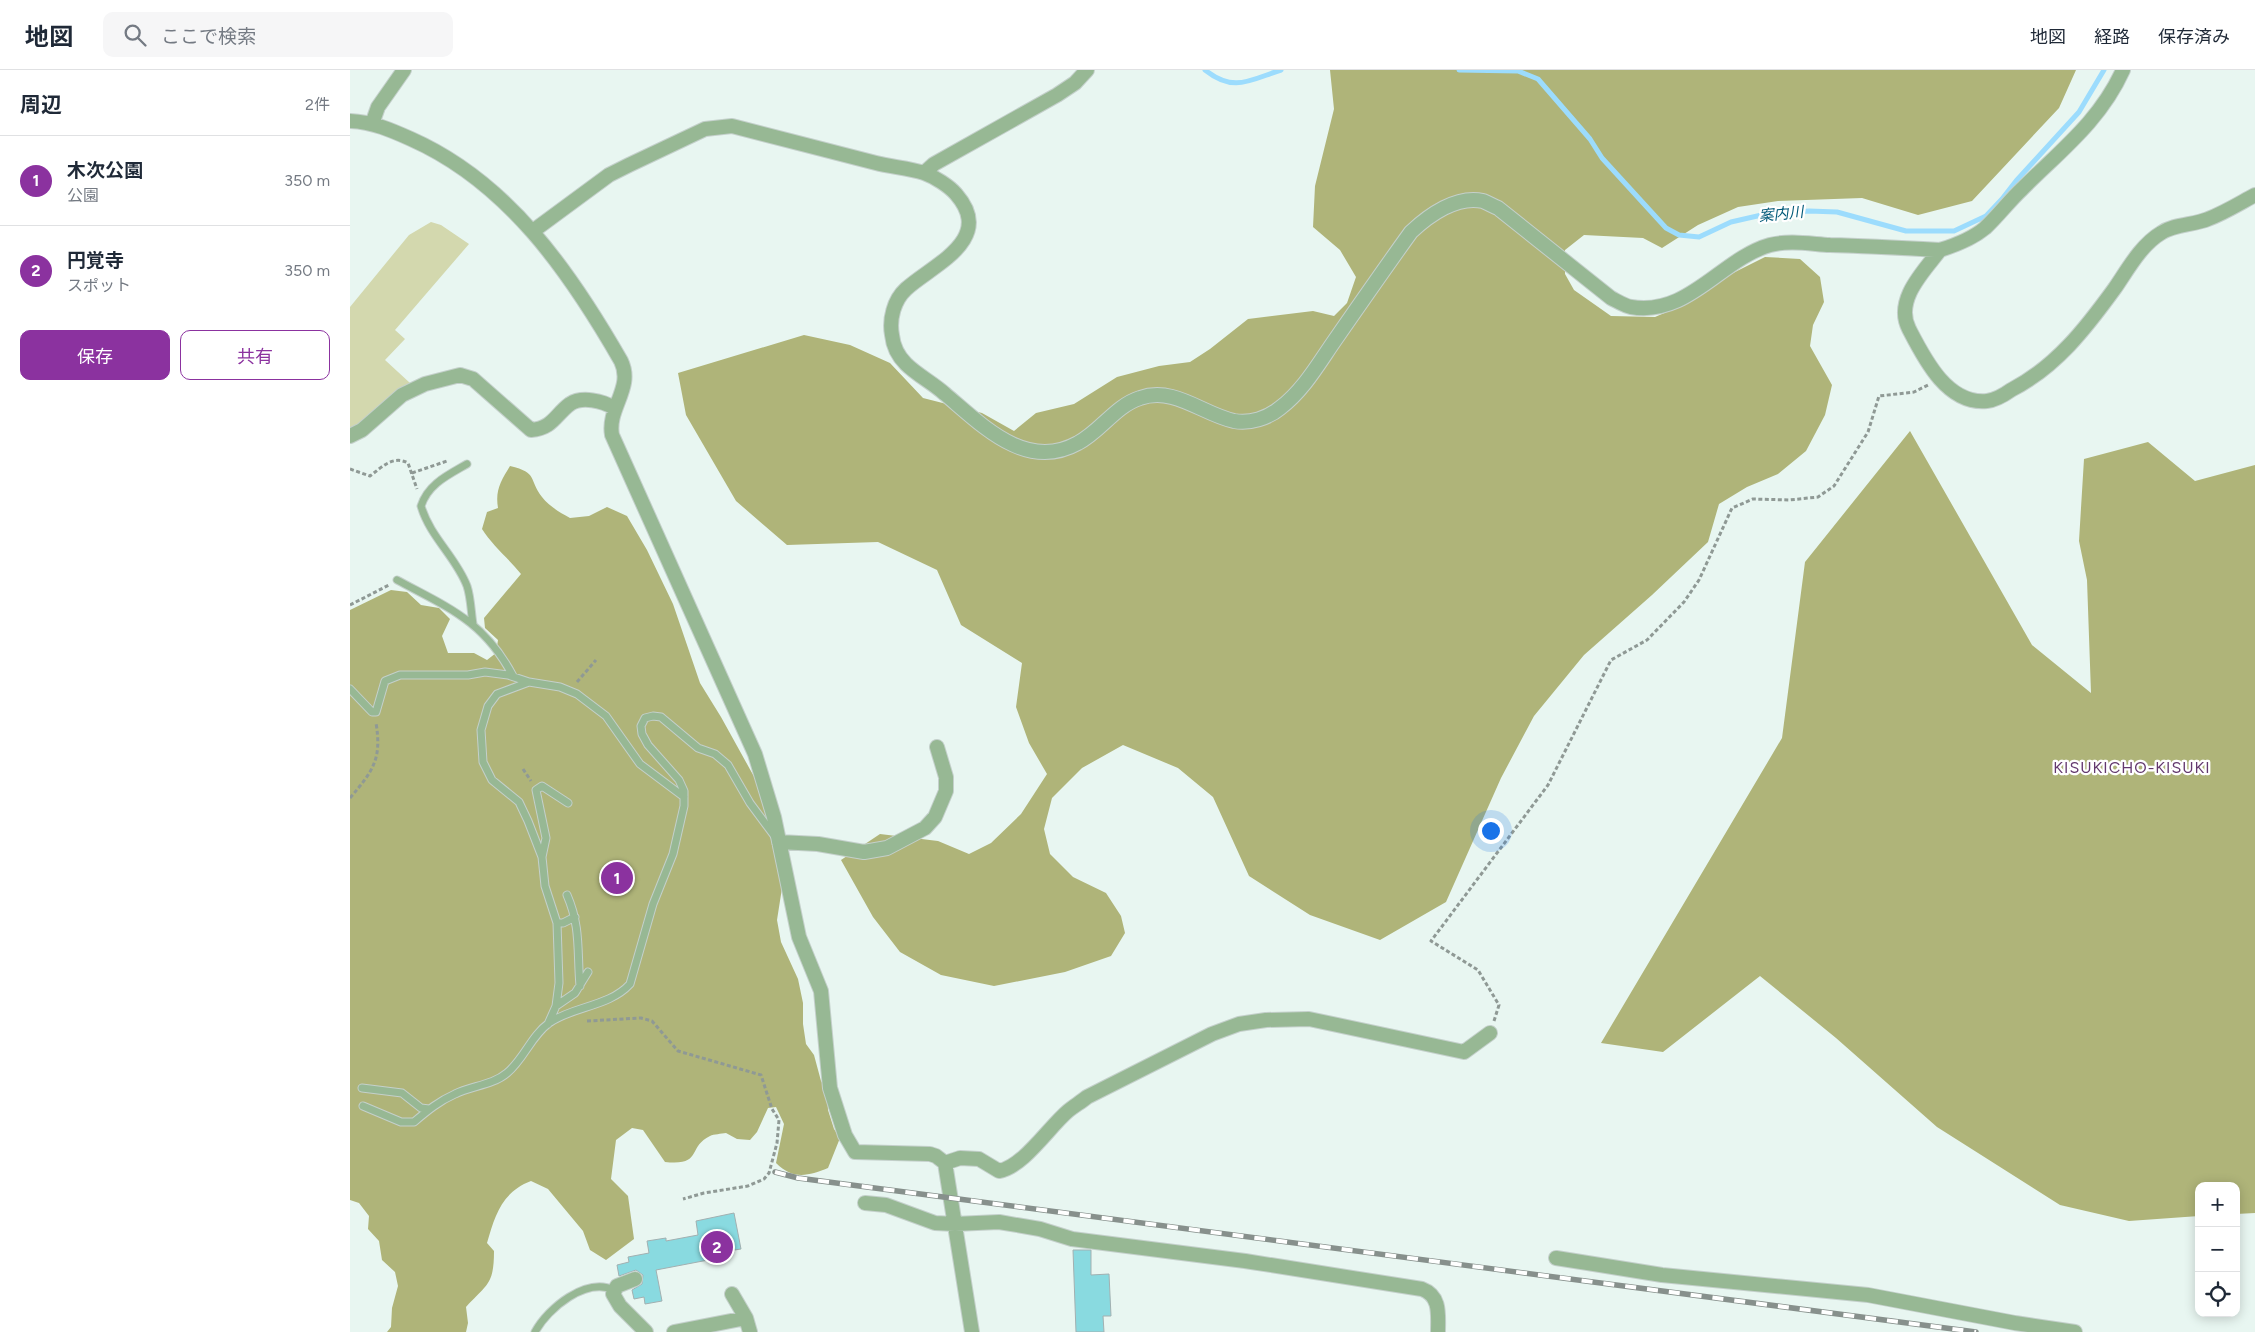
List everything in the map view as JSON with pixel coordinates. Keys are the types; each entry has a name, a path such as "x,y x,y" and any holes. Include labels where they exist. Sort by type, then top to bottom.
{"street":[{"path":"372,124 378,106 404,70"},
{"path":"924,173 934,164 1057,95 1075,83 1086,70"},
{"path":"533,231 609,175 693,133 718,126 732,126 892,167 924,173 957,195 966,212 968,229 959,249 904,290 891,316 890,328 893,344 904,363 984,427 1013,446 1035,453 1054,452 1078,444 1115,412 1138,398 1152,395 1165,395 1188,402 1233,420 1249,421 1262,418 1278,410 1290,400 1310,375 1411,232 1426,218 1454,204 1482,201 1498,208 1611,298 1631,307 1654,307 1678,300 1708,283 1739,259 1755,251 1784,242 1940,250 1958,244 1984,228 2021,189 2086,128 2118,81 2123,70"},
{"path":"350,121 372,124 421,144 468,171 533,231 565,274 608,338 625,368 626,384 614,408 610,427 612,435 755,754 779,842 798,937 820,991 830,1088 845,1135 855,1152 860,1154 930,1154 945,1163 972,1332"},
{"path":"1940,250 1915,283 1905,305 1904,317 1940,379 1955,393 1977,401 1997,398 2032,380 2054,361 2083,330 2139,254 2162,232 2207,220 2255,195"},
{"path":"350,436 362,430 402,395 425,384 460,375 473,379 532,430 540,429 554,421 571,403 592,400 606,402 614,408"},
{"path":"779,842 818,844 864,852 887,848 925,828 935,817 946,791 945,771 937,747"},
{"path":"945,1163 960,1158 979,1160 999,1171 1004,1170 1016,1163 1068,1110 1087,1097 1204,1038 1239,1024 1266,1020 1309,1018 1464,1052 1490,1033"},
{"path":"865,1203 886,1205 924,1220 955,1224 999,1222 1040,1230 1072,1239 1245,1261 1422,1289 1429,1291 1436,1301 1438,1332"},
{"path":"1556,1258 1671,1276 1868,1296 2016,1324 2075,1332"},
{"path":"635,1279 622,1282 614,1290 613,1294 620,1306 646,1332"},
{"path":"674,1332 748,1325 732,1294"}],"lane":[{"path":"467,464 440,479 429,491 421,506 434,535 467,585 473,624"},
{"path":"397,580 473,624 500,653 513,676"},
{"path":"350,690 372,712 376,712 382,686 385,681 393,677 468,676 486,672 513,676 530,682 569,690 584,698 606,716 640,764 684,797"},
{"path":"363,1106 408,1123 414,1122 429,1109 454,1094 487,1084 507,1073 548,1024 556,1006 559,977 557,923 545,886 542,857 519,802 492,780 483,762 481,730 488,706 496,694 530,682"},
{"path":"548,1024 591,1007 626,989 630,984 653,904 673,854 684,791 678,780 648,745 642,734 642,722 648,716 656,716 665,720 698,748 715,754 725,762 764,824 779,842"},
{"path":"542,857 546,838 536,790 542,786 568,803"},
{"path":"566,895 578,926 580,986"},
{"path":"557,923 575,917"},
{"path":"556,1006 570,997 580,986 588,972"},
{"path":"362,1088 402,1093 421,1108 429,1109"},
{"path":"535,1332 545,1316 578,1293 596,1286 605,1286 614,1290"}],"path":[{"path":"1490,1033 1499,1005 1478,970 1431,941 1548,785 1611,660 1647,640 1684,602 1699,580 1732,508 1752,499 1789,500 1818,496 1834,486 1868,432 1879,396 1914,392 1940,379"},
{"path":"350,469 370,476 384,465 396,460 408,463 421,506"},
{"path":"350,605 397,580"},
{"path":"569,690 596,660"},
{"path":"350,798 376,765 378,754 376,712"},
{"path":"584,1022 596,1019 647,1019 652,1021 678,1050 761,1074 772,1109 779,1120 777,1143 769,1174 764,1180 748,1186 704,1193 683,1199"}],"green space":[{"path":"1330,70 2076,70 2059,108 1972,201 1918,215 1862,198 1778,201 1738,207 1698,225 1662,248 1643,238 1584,235 1565,250 1565,274 1574,290 1611,316 1655,317 1683,305 1719,280 1765,257 1800,259 1820,277 1824,302 1813,325 1810,346 1832,385 1825,415 1806,451 1778,474 1747,487 1719,504 1708,542 1584,655 1534,716 1501,778 1446,902 1380,940 1310,915 1249,876 1213,797 1178,768 1123,745 1082,768 1052,798 1044,829 1050,854 1073,877 1106,893 1121,916 1125,933 1111,956 1065,972 994,986 941,975 900,952 873,917 841,860 880,834 938,841 969,854 991,843 1021,814 1047,774 1029,743 1016,707 1022,663 961,625 937,570 878,542 787,545 736,501 686,415 678,373 804,335 850,345 890,363 923,398 982,413 1014,431 1036,413 1074,404 1117,377 1159,366 1190,362 1248,319 1313,311 1334,316 1347,303 1356,277 1340,250 1313,227 1315,186 1334,109"},
{"path":"431,222 441,225 469,244 395,330 405,339 385,360 410,383 361,425 350,431 350,307 409,235"},
{"path":"1910,431 2032,645 2091,693 2087,580 2079,541 2084,459 2148,442 2195,481 2255,465 2255,1213 2240,1214 2240,1182 2195,1182 2195,1216 2129,1221 2060,1205 1937,1127 1836,1038 1760,976 1663,1052 1601,1043 1782,738 1805,562"},
{"path":"510,466 529,474 545,500 554,509 570,518 589,516 607,507 627,516 647,550 673,604 700,683 757,782 767,810 782,888 777,920 781,942 798,979 803,1003 803,1024 806,1044 814,1055 821,1081 827,1090 828,1110 834,1129 840,1138 828,1168 801,1175 788,1172 776,1163 784,1124 776,1107 768,1108 757,1132 750,1140 737,1139 726,1133 712,1135 703,1140 693,1155 685,1161 665,1162 643,1130 632,1128 616,1140 611,1179 628,1196 634,1239 606,1260 590,1250 583,1231 548,1189 531,1181 513,1191 506,1198 493,1223 487,1243 494,1251 493,1271 488,1283 466,1307 468,1323 466,1332 387,1332 391,1327 392,1308 398,1286 395,1272 382,1260 379,1241 368,1229 369,1216 359,1203 350,1200 350,610 391,590 407,592 421,605 439,608 450,619 442,636 448,653 474,653 487,660 496,653 498,640 485,628 484,618 521,574 482,529 487,512 498,508 498,491 501,481"}],"building":[{"path":"734,1213 741,1249 728,1251 729,1256 656,1270 662,1301 645,1304 644,1297 634,1299 632,1290 642,1284 643,1275 636,1270 619,1276 617,1265 629,1262 628,1257 649,1253 647,1241 666,1238 666,1241 698,1235 696,1221"},
{"path":"1073,1250 1091,1250 1091,1275 1109,1274 1111,1316 1103,1316 1104,1332 1076,1332"}],"waterway":[{"name":"案内川","path":"1205,70 1215,77 1234,83 1251,80 1281,70"},
{"name":"案内川","path":"1459,70 1518,71 1538,79 1590,139 1602,158 1666,228 1679,235 1699,237 1731,222 1766,214 1809,211 1837,212 1906,231 1954,231 1986,216 2002,199 2079,112 2104,70"}],"railway":[{"path":"775,1172 798,1178 1976,1332"}],"place":[{"name":"木次公園","path":"617,878"},
{"name":"円覚寺","path":"717,1247"}],"district":[{"name":"KISUKICHO-KISUKI","path":"2132,767"}]}
